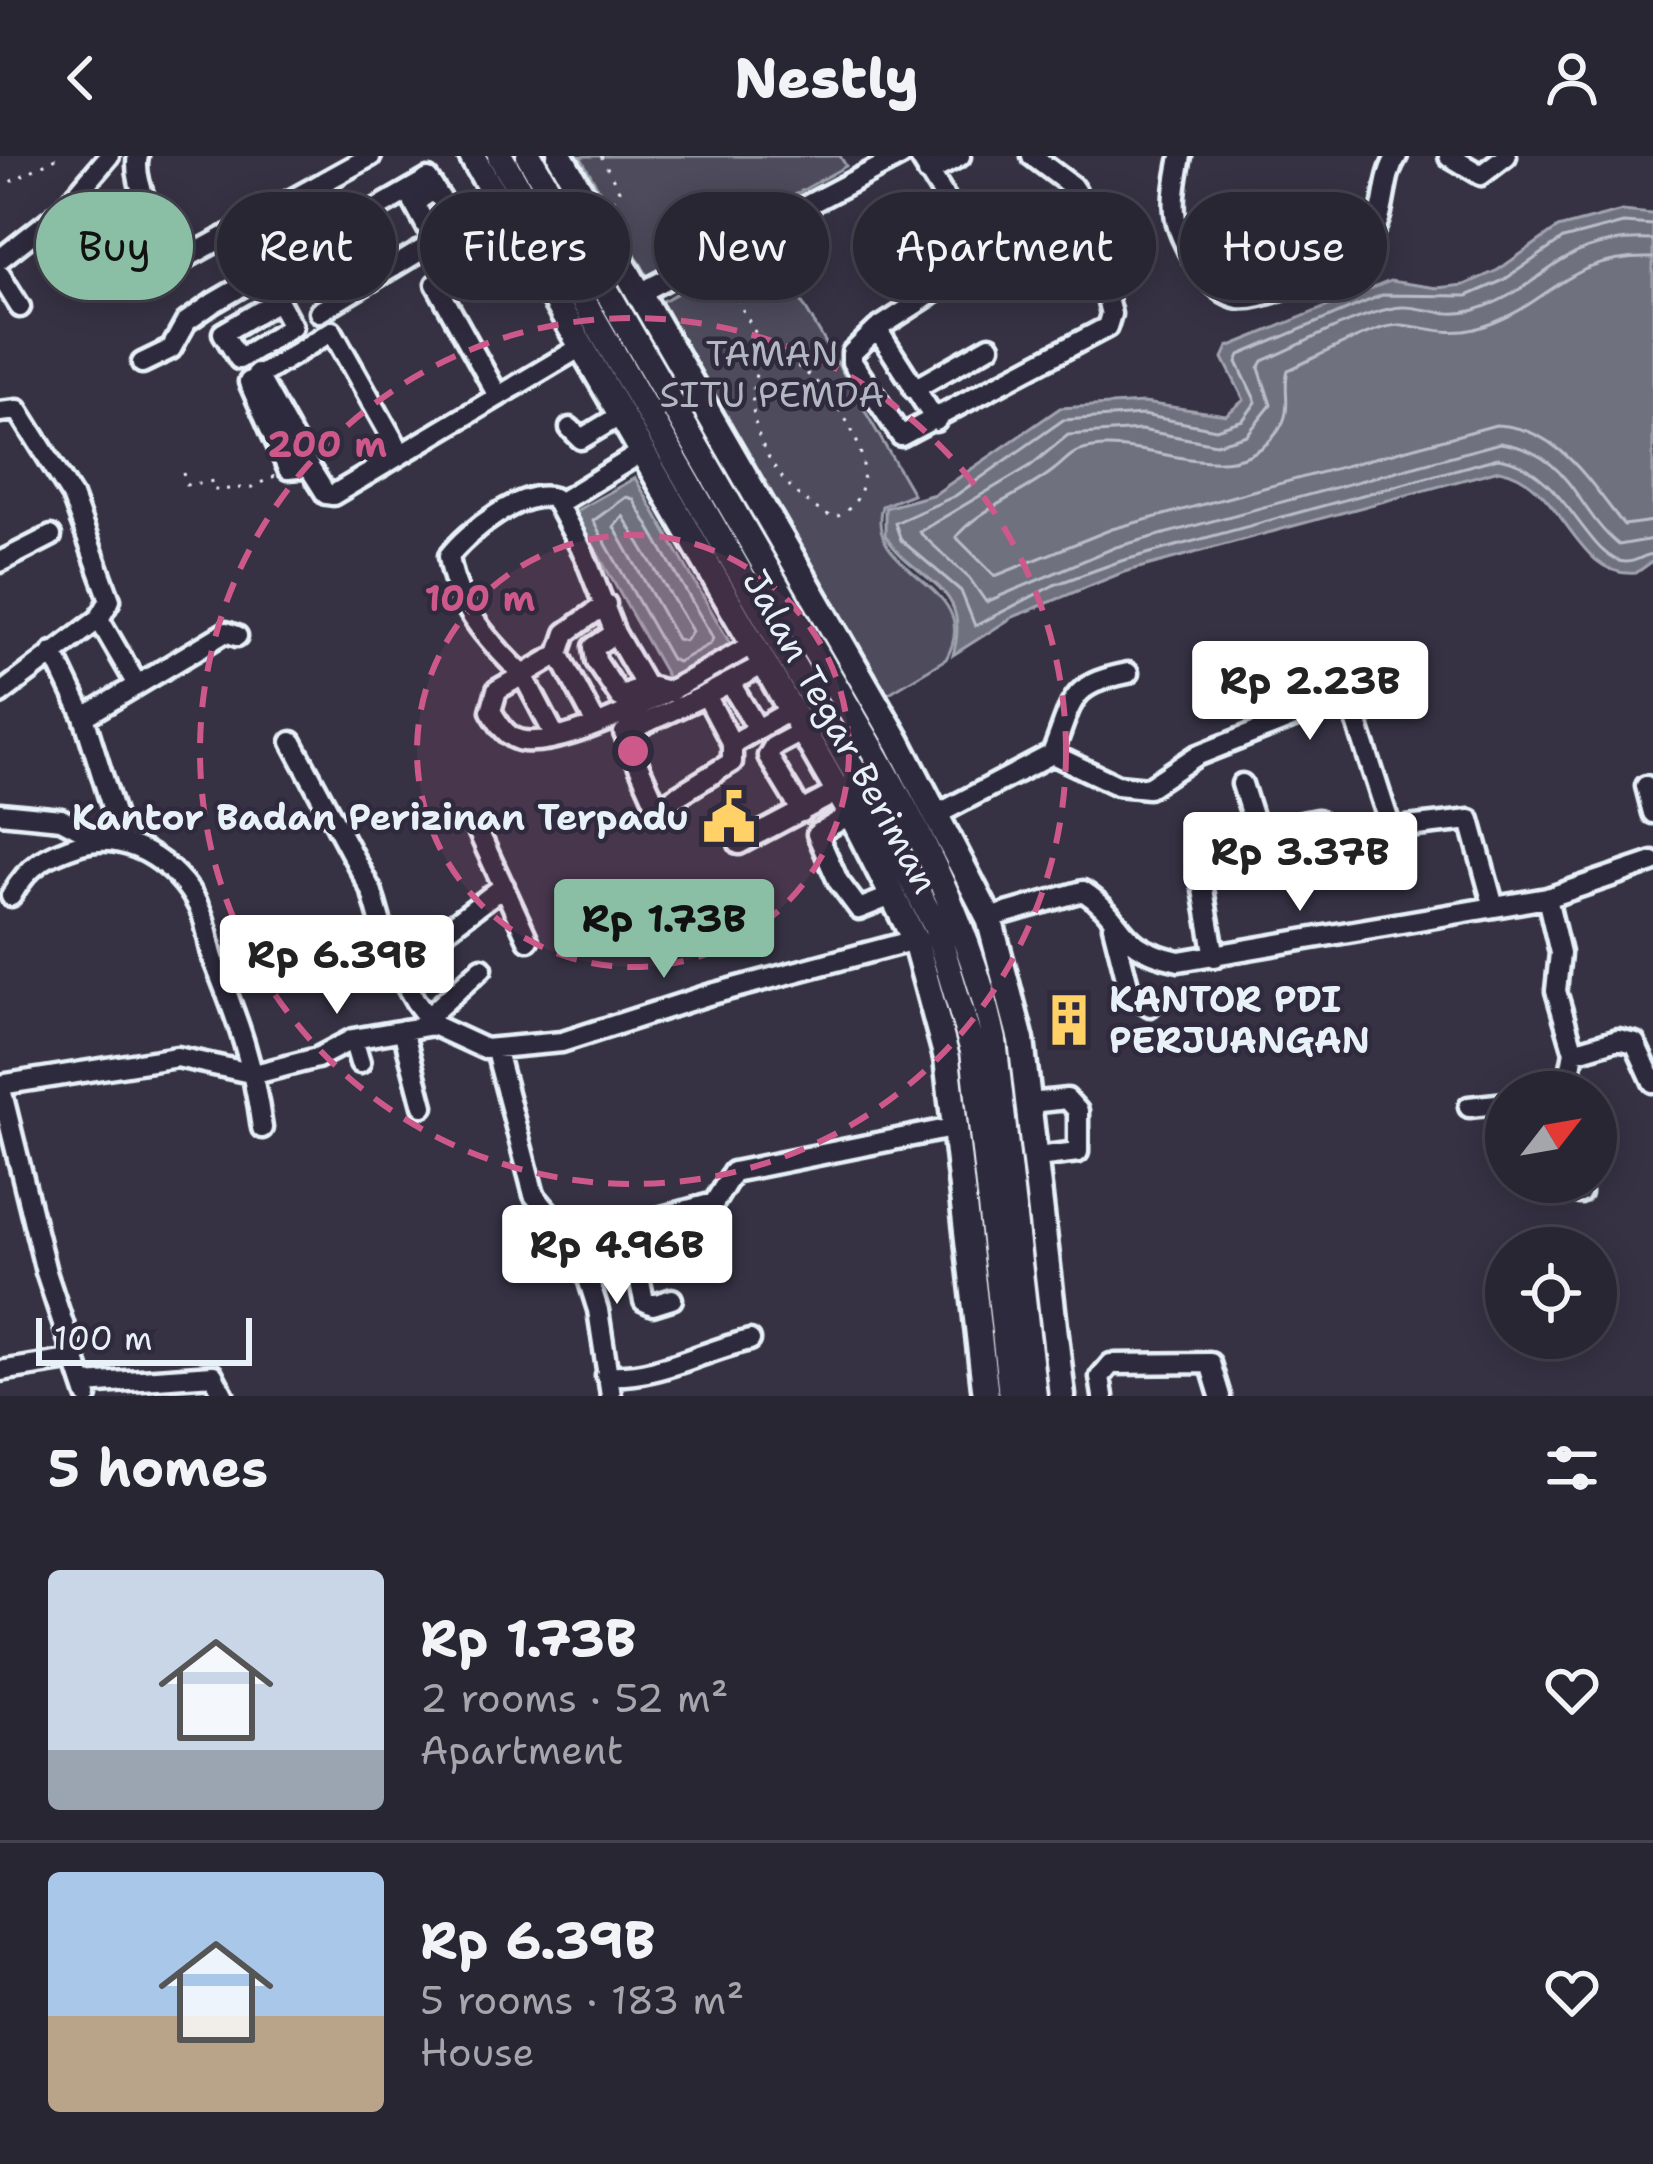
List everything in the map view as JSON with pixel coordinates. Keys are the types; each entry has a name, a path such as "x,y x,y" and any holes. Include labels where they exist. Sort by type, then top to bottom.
{"main road":[{"name":"Jalan Tegar Beriman","path":"472,156 493,192"},
{"name":"Jalan Tegar Beriman","path":"500,156 514,192"},
{"name":"Jalan Tegar Beriman","path":"529,156 744,555 915,940 941,1020 986,1396"},
{"name":"Jalan Tegar Beriman","path":"560,156 580,192"},
{"name":"Jalan Tegar Beriman","path":"630,276 898,742 989,918 1022,1040 1062,1396"},
{"name":"Jalan Tegar Beriman","path":"560,300 621,415 653,445 744,555 874,754 949,895 984,993 1000,1080 1034,1396"},
{"name":"Jalan Tegar Beriman","path":"569,300 653,445 797,721 936,927 965,1014 1011,1396"},
{"path":"874,754 898,742"}],"street":[{"path":"78,192 110,156"},
{"path":"138,156 136,176 159,224 177,252 188,257 371,156"},
{"path":"960,156 924,165 964,229 956,278 877,329 852,353 852,362 890,426 901,436 1107,327 1111,314 1082,201 1072,186 1031,156"},
{"path":"1180,227 1175,217 1181,156"},
{"path":"1384,192 1388,169 1396,156"},
{"path":"1449,156 1481,175 1505,156"},
{"path":"817,192 862,165 898,157"},
{"path":"396,197 428,179 438,192"},
{"path":"430,192 436,188"},
{"path":"0,259 36,230"},
{"path":"319,313 420,251"},
{"path":"0,275 20,307"},
{"path":"640,293 654,286"},
{"path":"142,363 171,349 186,322 220,300"},
{"path":"445,300 498,396"},
{"path":"877,329 936,421"},
{"path":"401,454 332,332 248,382 299,468 333,495 581,347"},
{"path":"914,389 990,346"},
{"path":"0,412 18,410 72,496 110,600 99,619 0,694"},
{"path":"570,428 581,439 621,415"},
{"path":"559,503 653,445"},
{"path":"554,734 523,675 490,643 464,606 449,556 521,500 542,494 559,503 615,633 645,685"},
{"path":"0,562 51,536"},
{"path":"606,604 566,633 559,654 497,690 491,711 504,732 524,741 596,724 759,654"},
{"path":"99,619 136,683"},
{"path":"84,717 226,632 237,636"},
{"path":"615,633 594,647 621,698 645,685 671,692"},
{"path":"53,652 84,717 122,838 186,885 203,916 255,1074 262,1128"},
{"path":"559,654 596,724"},
{"path":"706,695 736,755 666,803 655,802 625,733 730,683 759,654"},
{"path":"938,814 1052,754 1076,695 1089,681 1128,673"},
{"path":"730,683 758,728"},
{"path":"1052,754 1117,785 1148,788 1196,756 1342,698 1355,716 1389,822 1398,828 1470,820 1494,907"},
{"path":"797,721 769,756 802,812"},
{"path":"732,744 758,728 797,721"},
{"path":"292,742 371,892 391,959 430,1021 496,1051 562,1042 708,995 915,940"},
{"path":"1242,784 1257,832"},
{"path":"1646,786 1653,813"},
{"path":"739,844 802,812 850,795"},
{"path":"850,795 817,834 838,881 859,910 894,895"},
{"path":"0,813 61,819 99,838"},
{"path":"1215,957 1195,844 1317,820"},
{"path":"479,833 528,940"},
{"path":"10,896 27,868 99,838 122,838"},
{"path":"989,918 1083,891 1101,902 1145,954 1179,961 1547,898 1653,862"},
{"path":"391,959 425,946 503,886"},
{"path":"1547,898 1560,953 1556,991 1574,1052 1570,1071"},
{"path":"1113,921 1130,993 1150,1006"},
{"path":"224,1396 213,1375 86,1390 46,1272 0,1085 176,1058 255,1074 316,1058 352,1040 430,1021 482,968"},
{"path":"403,1030 423,1106"},
{"path":"1574,1052 1618,1039 1635,1043 1653,1082"},
{"path":"352,1040 360,1064"},
{"path":"496,1051 534,1195 578,1247 598,1310 611,1396"},
{"path":"1030,1103 1067,1099 1078,1111 1078,1152 1037,1157"},
{"path":"1469,1107 1485,1105"},
{"path":"578,1247 628,1226 714,1202 733,1172 957,1127"},
{"path":"628,1226 644,1301 653,1305 672,1299"},
{"path":"606,1375 660,1371 705,1350 751,1340"},
{"path":"0,1371 76,1359"},
{"path":"1103,1396 1100,1377 1111,1364 1182,1361 1210,1364 1220,1396"}],"path":[{"path":"0,187 60,156"},
{"path":"601,156 618,192"},
{"path":"737,300 766,352 791,360 816,381 860,448 867,475 863,496 834,518 811,508 768,457 750,392 766,352"},
{"path":"183,473 186,485 214,481 216,490 252,488 299,468"}],"green space":[{"path":"580,156 840,156 846,166 800,192 654,192 654,274 648,277 630,245 630,192 600,192"},
{"name":"TAMAN SITU PEMDA","path":"665,300 801,300 913,494 882,506 881,529 889,548 951,613 954,634 946,659 886,695 657,304"}],"water":[{"path":"1622,211 1653,214 1653,561 1636,573 1615,571 1598,561 1539,492 1499,470 1124,572 1013,617 953,655 955,612 948,598 885,535 885,508 935,494 1060,408 1144,403 1226,415 1244,400 1223,358 1228,347 1343,300 1387,300 1390,281 1437,288 1464,285 1498,270 1558,228"},
{"path":"635,478 732,647 669,680 574,512"}],"place":[{"name":"Kantor Badan Perizinan Terpadu","path":"729,817"},
{"name":"KANTOR PDI PERJUANGAN","path":"1069,1020"}]}
